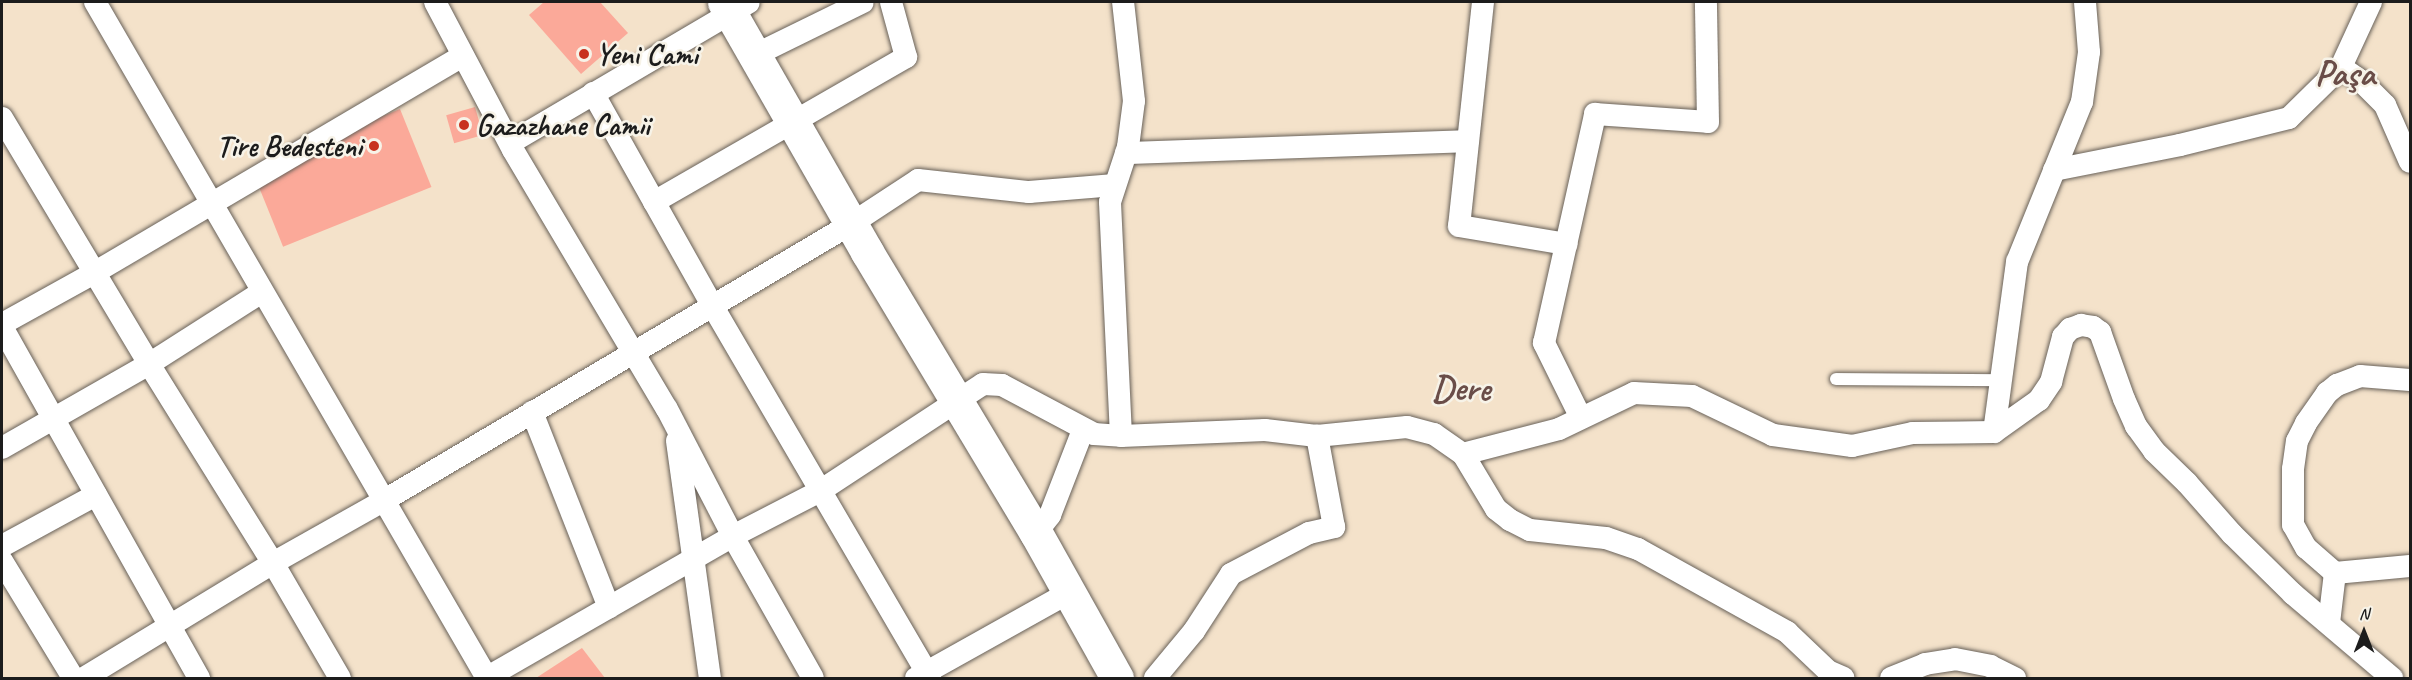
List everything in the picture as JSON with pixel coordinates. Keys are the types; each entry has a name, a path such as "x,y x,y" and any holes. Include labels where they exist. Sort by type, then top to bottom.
{"street":[{"path":"95,2 486,678 733,536 820,491 983,384 1002,385 1083,430 1121,436 1265,430 1317,436 1407,427 1434,434 1463,454 1496,509 1510,520 1530,530 1606,538 1638,549 1787,632 1828,670 1844,678"},
{"path":"435,2 510,143 675,425 733,536 813,678"},
{"path":"755,55 863,2"},
{"path":"654,202 906,57 891,2"},
{"path":"1121,436 1110,202 1126,153 1134,101 1123,2"},
{"path":"1483,2 1459,226 1566,244"},
{"path":"1581,418 1544,343 1595,114 1708,122 1706,2"},
{"path":"1994,432 1999,380 2017,262 2082,102 2088,52 2085,2"},
{"path":"2054,170 2180,145 2289,118 2341,67 2371,2"},
{"path":"510,143 735,5 755,55 851,224 1036,533 1118,678"},
{"path":"199,678 2,326 210,202 463,56"},
{"path":"2341,67 2361,81 2385,105 2410,162"},
{"path":"593,93 924,676 1068,593"},
{"path":"2,118 149,364 273,563 340,678"},
{"path":"1126,153 1468,141"},
{"path":"84,678 273,563 383,501 851,224 918,180 1029,192 1116,185"},
{"path":"2,448 52,417 149,364 262,292"},
{"path":"1463,454 1559,429 1634,393 1692,396 1773,435 1852,446 1913,433 1994,432 2039,400 2051,382 2063,337 2070,329 2081,325 2093,327 2100,332 2136,426 2154,451 2232,534 2293,594 2392,678"},
{"path":"2410,380 2360,376 2337,385 2327,393 2301,432 2293,469 2294,525 2306,548 2335,573 2410,566"},
{"path":"532,412 609,607"},
{"path":"675,425 710,678"},
{"path":"1036,533 1050,515 1083,430"},
{"path":"1155,678 1194,631 1231,574 1309,533 1334,528 1317,436"},
{"path":"2,546 96,495"},
{"path":"2,561 73,678"},
{"path":"2329,623 2335,573"},
{"path":"1891,678 1935,661 1965,659 1990,666 2015,678"}],"lane":[{"path":"1836,379 1999,380"}],"building":[{"name":"Yeni Cami","path":"544,2 600,2 628,33 581,74 529,15"},
{"name":"Gazazhane Camii","path":"475,107 483,135 454,143 446,115"},
{"name":"Tire Bedesteni","path":"400,109 431,187 283,247 252,169"},
{"path":"582,648 605,678 536,678"}],"place":[{"name":"Yeni Cami","path":"584,54"},
{"name":"Gazazhane Camii","path":"464,125"},
{"name":"Tire Bedesteni","path":"374,146"}],"district":[{"name":"Paşa","path":"2345,74"},
{"name":"Dere","path":"1461,389"}]}
